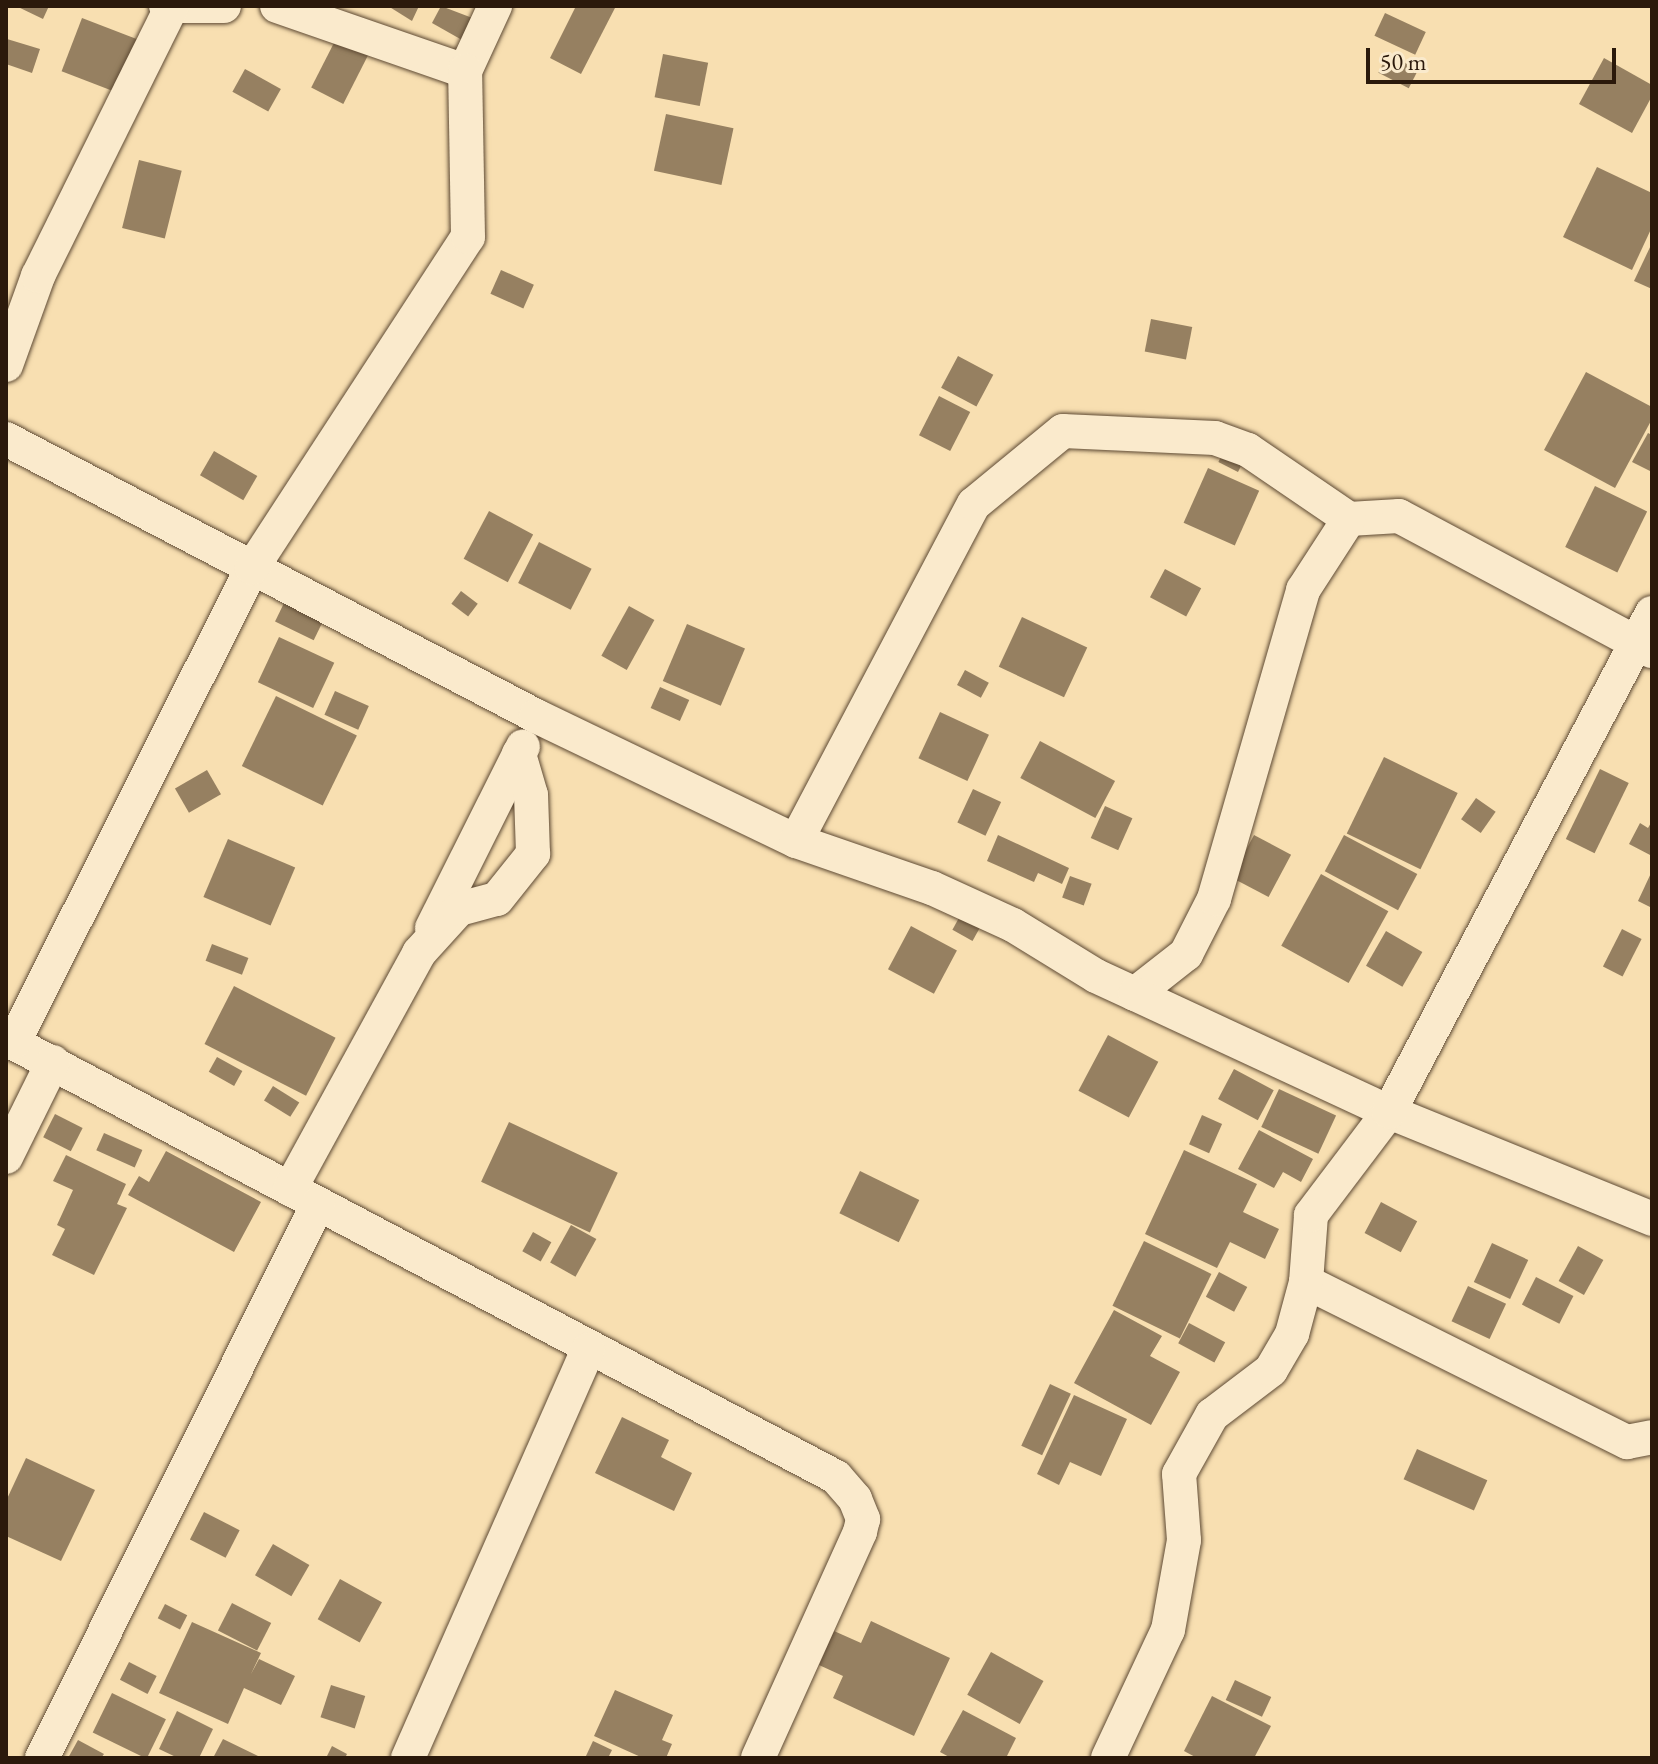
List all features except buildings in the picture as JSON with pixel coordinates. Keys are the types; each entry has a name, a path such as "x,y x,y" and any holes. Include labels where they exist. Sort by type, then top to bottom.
{"street":[{"path":"6,365 38,276 170,7 224,6"},
{"path":"277,6 465,71"},
{"path":"495,6 465,71 468,237 252,568 10,1041 588,1350 836,1477 855,1499 863,1519 860,1532 758,1758"},
{"path":"796,841 974,504 1063,431 1215,438 1248,450 1349,519 1399,516 1645,647"},
{"path":"6,439 536,716 796,841 932,888 1000,918 1135,994 1389,1112 1652,1219"},
{"path":"1135,994 1186,954 1214,899 1303,590 1349,519"},
{"path":"1108,1758 1168,1630 1184,1540 1179,1474 1212,1415 1271,1370 1292,1334 1306,1282 1311,1215 1389,1112 1645,647 1652,613"},
{"path":"42,1758 419,953 536,716"},
{"path":"419,953 459,909 497,899 533,854 531,795 519,754"},
{"path":"6,1157 53,1062"},
{"path":"1306,1282 1627,1442 1652,1437"},
{"path":"408,1758 588,1350"}]}
